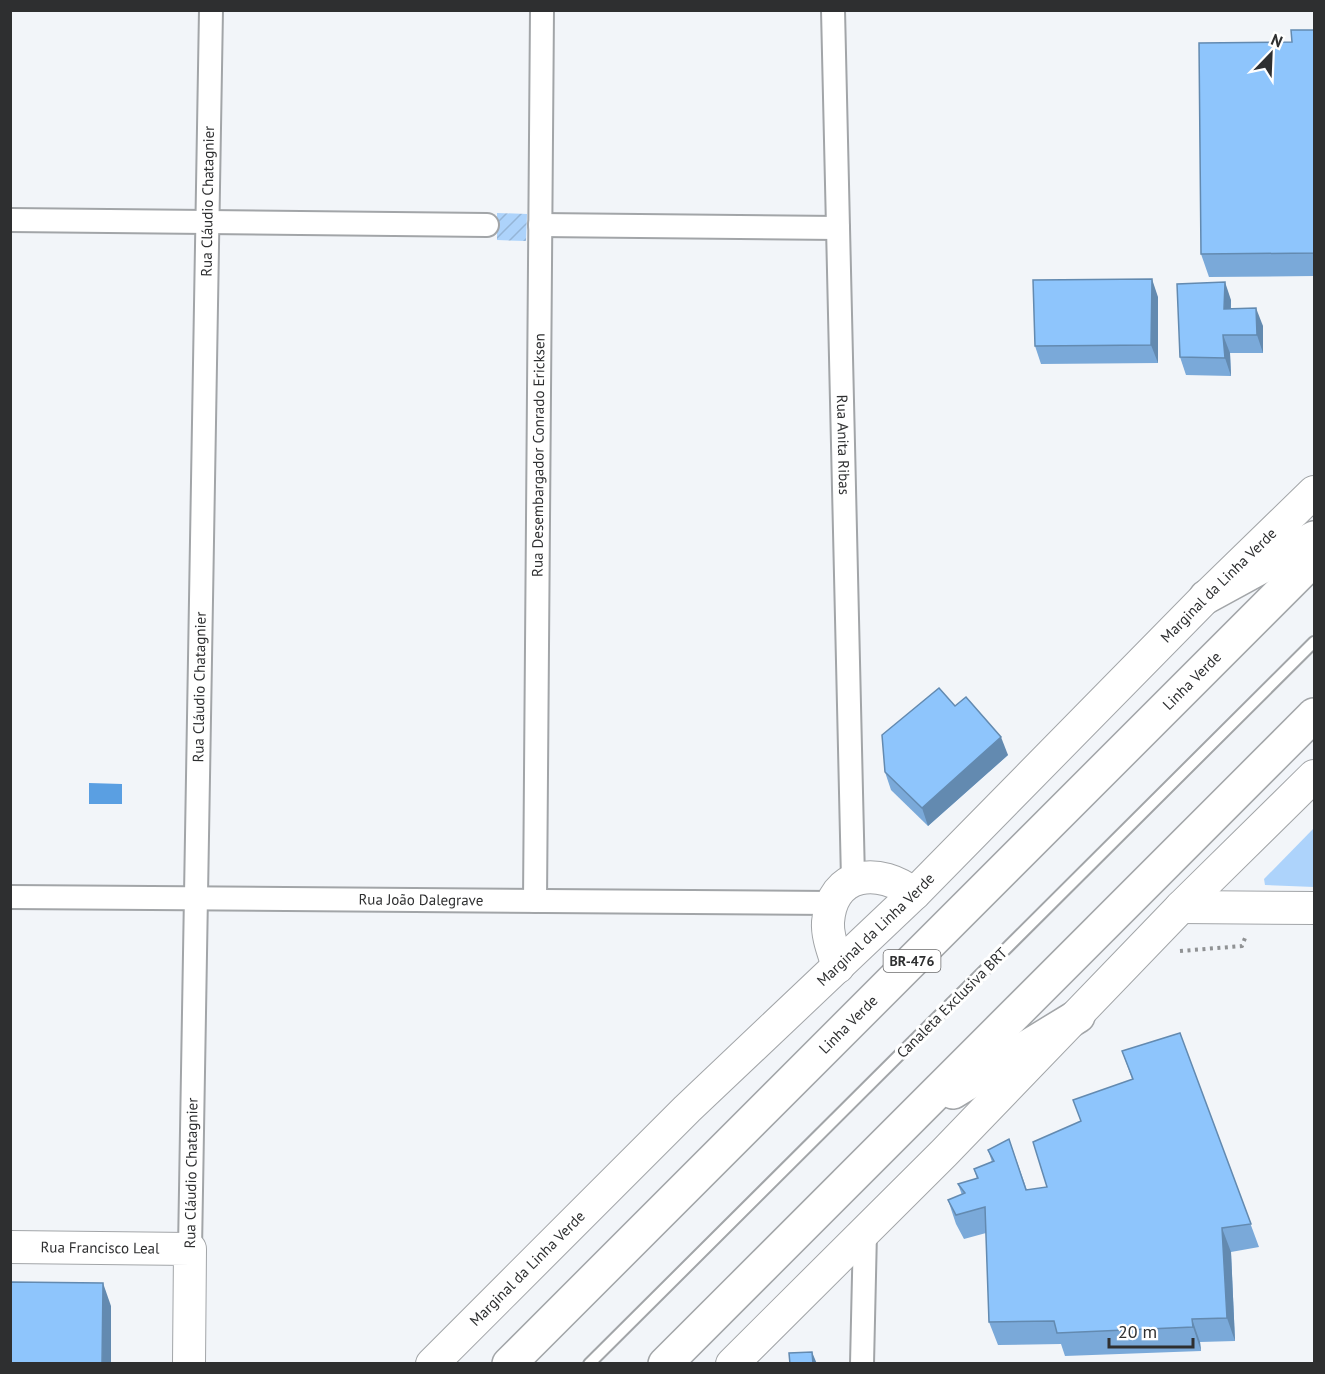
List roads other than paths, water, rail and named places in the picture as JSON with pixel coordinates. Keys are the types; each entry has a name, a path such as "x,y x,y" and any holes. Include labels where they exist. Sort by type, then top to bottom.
{"highway":[{"path":"1206,597 1314,538"},
{"name":"Linha Verde","path":"509,1364 1314,559"},
{"path":"665,1364 1314,716"},
{"path":"905,1122 1078,1016"}],"main road":[{"name":"Marginal da Linha Verde","path":"432,1364 687,1109 914,894 1206,597 1314,492"},
{"path":"732,1364 1078,1016 1181,907 1314,776"},
{"path":"838,967 831,944 828,922 832,903 841,890 853,879 870,876 887,878 903,885 914,894"},
{"path":"1181,907 1314,908"},
{"name":"Rua Francisco Leal","path":"10,1246 190,1249"},
{"name":"Rua Cláudio Chatagnier","path":"189,1364 190,1249"}],"street":[{"name":"Rua Cláudio Chatagnier","path":"190,1249 211,10"},
{"name":"Rua Desembargador Conrado Ericksen","path":"535,901 542,10"},
{"name":"Rua Anita Ribas","path":"833,10 853,879"},
{"path":"10,220 487,225"},
{"path":"540,225 838,228"},
{"name":"Rua João Dalegrave","path":"10,897 832,903"},
{"path":"862,1364 865,1232"}],"lane":[{"name":"Canaleta Exclusiva BRT","path":"589,1364 1314,642"}],"water":[{"path":"89,783 122,784 122,804 89,804"}]}
